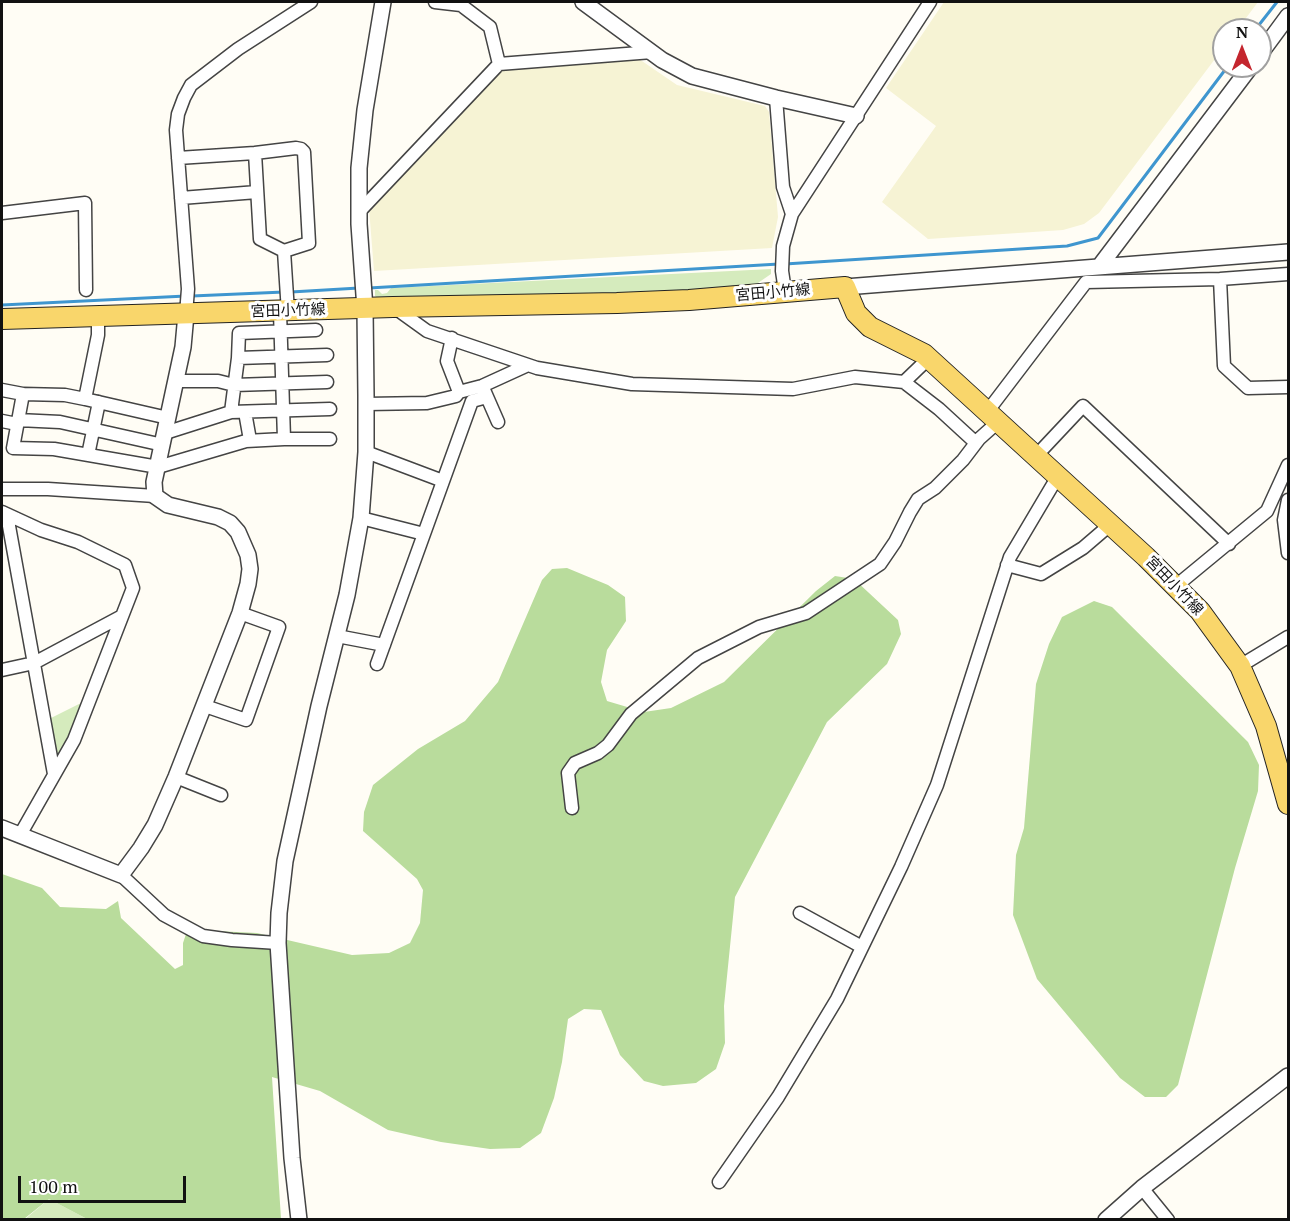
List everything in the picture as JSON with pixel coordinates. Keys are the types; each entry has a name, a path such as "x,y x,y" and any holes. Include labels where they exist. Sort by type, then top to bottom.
{"main road":[{"name":"宮田小竹線","path":"2,320 98,317 188,301 365,309 689,300 845,287 856,313 870,327 929,358 1111,524 1200,611 1240,666 1266,726 1288,804"}],"street":[{"path":"155,496 154,482 177,381 188,301 176,130 178,114 191,85 238,48 311,2"},
{"path":"298,1220 278,943 279,913 285,861 319,706 356,556 361,518 366,452 366,404 365,309 358,213 359,168 365,110 383,2"},
{"path":"435,2 461,5 490,27 499,64"},
{"path":"583,2 652,52 692,76 856,116"},
{"path":"785,291 782,271 783,246 792,214 930,2"},
{"path":"1272,38 1288,16"},
{"path":"358,213 499,64 652,52"},
{"path":"1099,267 1242,78"},
{"path":"776,98 783,187 792,214"},
{"path":"178,158 301,149 304,152 309,243 284,252 260,239 255,153"},
{"path":"181,198 257,192"},
{"path":"2,213 85,203 86,290"},
{"path":"284,252 281,356 284,439"},
{"path":"845,287 1288,252"},
{"path":"572,808 568,773 575,763 598,753 608,745 631,714 698,658 759,627 806,613 880,564 896,542 918,499 935,488 963,460 1086,282 1220,279 1288,274"},
{"path":"1220,279 1224,366 1248,388 1288,387"},
{"path":"284,307 316,330"},
{"path":"231,412 239,333 284,307"},
{"path":"393,307 427,331 528,364 632,384 793,389 855,377 904,382 976,443"},
{"path":"85,399 98,335 98,317"},
{"path":"452,338 447,361 459,392"},
{"path":"238,358 327,355"},
{"path":"904,382 929,358"},
{"path":"377,664 472,401 528,364"},
{"path":"177,381 218,381 234,385 327,382"},
{"path":"2,390 23,394 65,395 99,402 165,432"},
{"path":"366,404 427,403 456,396 459,392 485,392"},
{"path":"485,392 498,422"},
{"path":"23,394 18,422 7,448 54,449 158,467 250,440 330,439"},
{"path":"88,455 99,402"},
{"path":"1036,456 1083,406 1229,544"},
{"path":"2,421 60,422 93,429 165,432 231,412 330,410"},
{"path":"245,412 250,440"},
{"path":"366,452 443,481"},
{"path":"1176,586 1262,518 1271,505 1288,465"},
{"path":"719,1182 778,1097 837,999 901,867 937,785 1010,557 1058,476"},
{"path":"2,489 48,489 155,496 168,505 218,517 230,523 238,532 248,555 250,569 240,613 205,706 155,825 121,874"},
{"path":"1271,505 1288,501 1284,520 1288,553"},
{"path":"4,514 41,530 78,542 125,565 133,588 74,740 20,835"},
{"path":"4,514 54,774"},
{"path":"361,518 424,534"},
{"path":"1007,565 1041,574 1083,548 1111,524"},
{"path":"205,706 246,720 279,627 240,613"},
{"path":"2,670 34,663 122,616"},
{"path":"337,636 384,645"},
{"path":"1240,666 1288,637"},
{"path":"176,777 221,795"},
{"path":"2,828 121,874 164,915 203,936 278,943"},
{"path":"800,913 862,948"},
{"path":"1111,1218 1142,1188 1288,1076"},
{"path":"1142,1188 1168,1220"}],"shaded area":[{"path":"944,2 1258,2 1246,18 1212,18 1212,63 1099,213 1084,224 1063,230 928,239 882,202 936,126 886,88"},
{"path":"639,59 677,85 765,106 769,112 778,217 772,248 374,271 369,208 499,71"}],"green space":[{"path":"771,269 771,274 755,285 689,294 381,302 375,296 375,290 382,294 387,293 391,288"},
{"path":"567,568 608,585 625,597 626,621 607,650 601,682 607,701 644,712 671,708 724,682 816,591 835,576 854,579 898,620 901,634 887,664 827,722 735,897 724,1006 725,1043 716,1069 696,1083 663,1086 644,1081 620,1055 601,1010 584,1009 568,1019 554,1098 541,1133 520,1148 490,1149 441,1142 388,1130 320,1091 272,1077 281,1219 87,1219 49,1199 24,1219 2,1220 2,874 42,888 60,907 106,909 118,901 121,918 175,969 183,965 183,943 186,934 195,930 257,933 352,955 389,953 410,943 420,923 423,890 417,879 363,831 364,812 373,785 418,749 465,721 498,682 542,580 552,569"},
{"path":"1094,601 1112,607 1248,742 1259,765 1258,791 1235,868 1178,1085 1166,1097 1145,1097 1120,1078 1037,979 1013,915 1016,855 1024,828 1036,684 1049,644 1062,617"},
{"path":"85,701 60,759 54,760 47,720"},
{"path":"49,1199 87,1219 24,1220"}],"waterway":[{"path":"1264,18 1277,2"},
{"path":"785,264 1067,246 1098,238 1219,78"},
{"path":"369,288 779,264"},
{"path":"291,292 359,288"},
{"path":"192,296 284,292"},
{"path":"2,305 186,296"}]}
